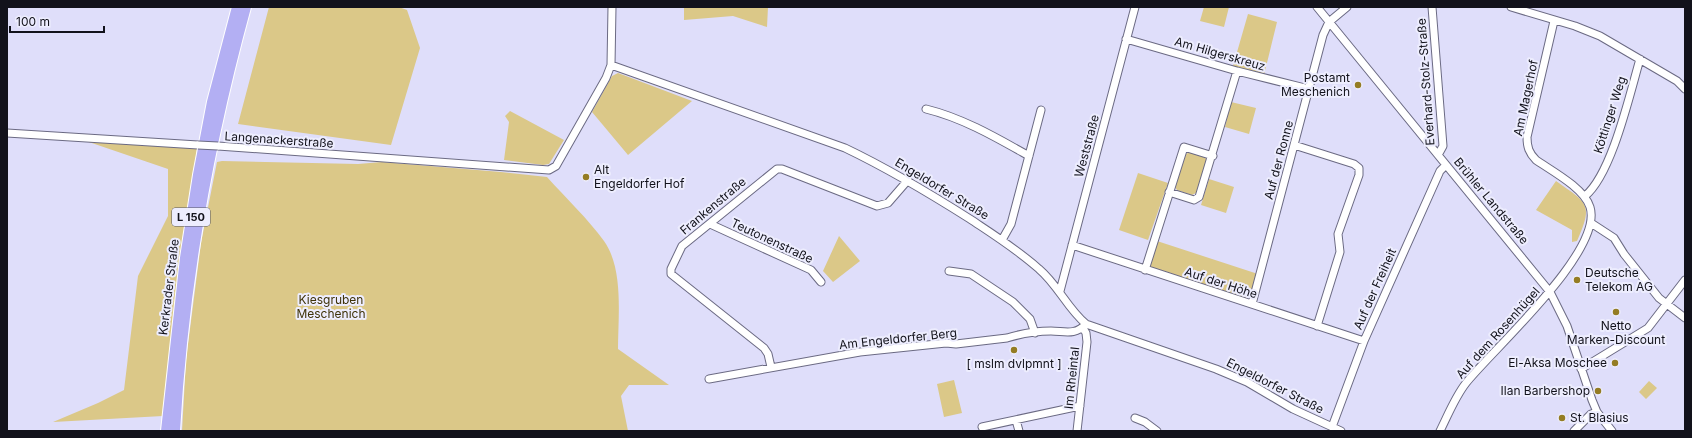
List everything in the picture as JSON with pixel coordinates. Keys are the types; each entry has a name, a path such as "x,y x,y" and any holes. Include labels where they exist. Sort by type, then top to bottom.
{"highway":[{"name":"Kerkrader Straße","path":"166,431 185,258 197,182 212,102 237,7"},
{"name":"Kerkrader Straße","path":"175,431 183,340 202,205 221,107 246,7"}],"street":[{"path":"611,65 612,7"},
{"name":"Weststraße","path":"1060,291 1135,7"},
{"name":"Brühler Landstraße","path":"1317,7 1550,292 1567,326 1581,369 1598,412 1612,431"},
{"path":"1329,22 1347,7"},
{"name":"Everhard-Stolz-Straße","path":"1432,7 1443,146 1438,155"},
{"path":"1511,7 1590,31 1677,81 1685,89"},
{"name":"Am Magerhof","path":"1554,21 1527,137 1527,145 1530,155 1585,196"},
{"name":"Auf der Ronne","path":"1252,304 1323,35 1329,22"},
{"name":"Am Hilgerskreuz","path":"1126,39 1237,71 1309,89"},
{"name":"Köttinger Weg","path":"1585,196 1598,178 1615,142 1640,59"},
{"name":"Engeldorfer Straße","path":"611,65 845,148 908,180 1002,240 1041,270 1060,291 1075,315 1084,326 1216,369 1247,382 1293,409 1341,431"},
{"name":"Langenackerstraße","path":"7,132 549,170 556,166 606,78 611,65"},
{"path":"1170,192 1197,200 1212,156 1237,71"},
{"path":"926,109 944,115 990,135 1029,156"},
{"path":"1002,240 1011,224 1041,110"},
{"path":"1294,145 1354,164 1359,168 1359,175 1338,234 1340,252 1317,326"},
{"path":"1145,270 1184,147 1212,156"},
{"name":"Auf der Freiheit","path":"1332,427 1364,341 1440,171 1446,165"},
{"name":"Frankenstraße","path":"772,367 768,354 764,348 671,274 671,269 682,246 777,169 782,169 877,206 888,203 908,180"},
{"path":"1550,292 1577,252 1591,223 1591,208 1585,196"},
{"path":"1591,223 1614,238 1624,254 1666,305 1685,318"},
{"name":"Teutonenstraße","path":"710,224 811,270 821,282"},
{"name":"Auf der Höhe","path":"1072,245 1364,341"},
{"path":"949,272 971,274 1007,298 1027,314 1035,333"},
{"path":"1581,369 1648,328 1685,280"},
{"name":"Auf dem Rosenhügel","path":"1440,431 1466,383 1550,292"},
{"name":"Am Engeldorfer Berg","path":"709,379 860,352 956,344 1051,331 1076,332 1084,326"},
{"name":"Im Rheintal","path":"1077,431 1087,342 1084,326"},
{"path":"982,427 1080,406"},
{"path":"1574,431 1591,414 1598,412"},
{"path":"1135,418 1145,422 1156,431"},
{"path":"1016,420 1018,431"}],"green space":[{"path":"269,7 399,7 407,10 420,48 391,145 238,124"},
{"path":"684,7 768,7 767,27 733,16 684,20"},
{"path":"1204,7 1229,7 1224,27 1200,21"},
{"path":"1248,14 1277,22 1264,75 1233,66"},
{"path":"618,73 692,101 628,155 592,112 612,76"},
{"path":"1231,102 1256,108 1249,134 1225,127"},
{"path":"510,111 564,140 549,164 543,165 504,160 509,122 505,116"},
{"path":"83,140 197,148 163,416 53,422 124,390 138,276 168,216 168,169"},
{"path":"1190,152 1205,157 1207,161 1196,193 1192,195 1177,190 1175,187 1186,154"},
{"name":"Kiesgruben Meschenich","path":"217,162 358,164 382,162 547,177 591,225 604,241 610,252 615,265 617,279 619,308 618,349 669,385 629,385 621,396 628,431 182,431 186,360 201,243"},
{"path":"1138,173 1168,183 1148,240 1119,230"},
{"path":"1209,179 1234,187 1226,213 1201,205"},
{"path":"1556,181 1575,194 1584,205 1586,211 1585,219 1577,241 1572,242 1572,230 1536,210"},
{"path":"839,236 860,261 833,282 823,271"},
{"path":"1157,241 1258,274 1251,296 1243,299 1150,268 1149,265"},
{"path":"954,380 962,413 944,417 937,384"},
{"path":"1649,381 1657,388 1646,399 1639,392"}],"place":[{"name":"Postamt Meschenich","path":"1358,85"},
{"name":"Alt Engeldorfer Hof","path":"586,177"},
{"name":"Deutsche Telekom AG","path":"1577,280"},
{"name":"Netto Marken-Discount","path":"1616,312"},
{"name":"[ mslm dvlpmnt ]","path":"1014,350"},
{"name":"El-Aksa Moschee","path":"1615,363"},
{"name":"Ilan Barbershop","path":"1598,391"},
{"name":"St. Blasius","path":"1562,418"}]}
